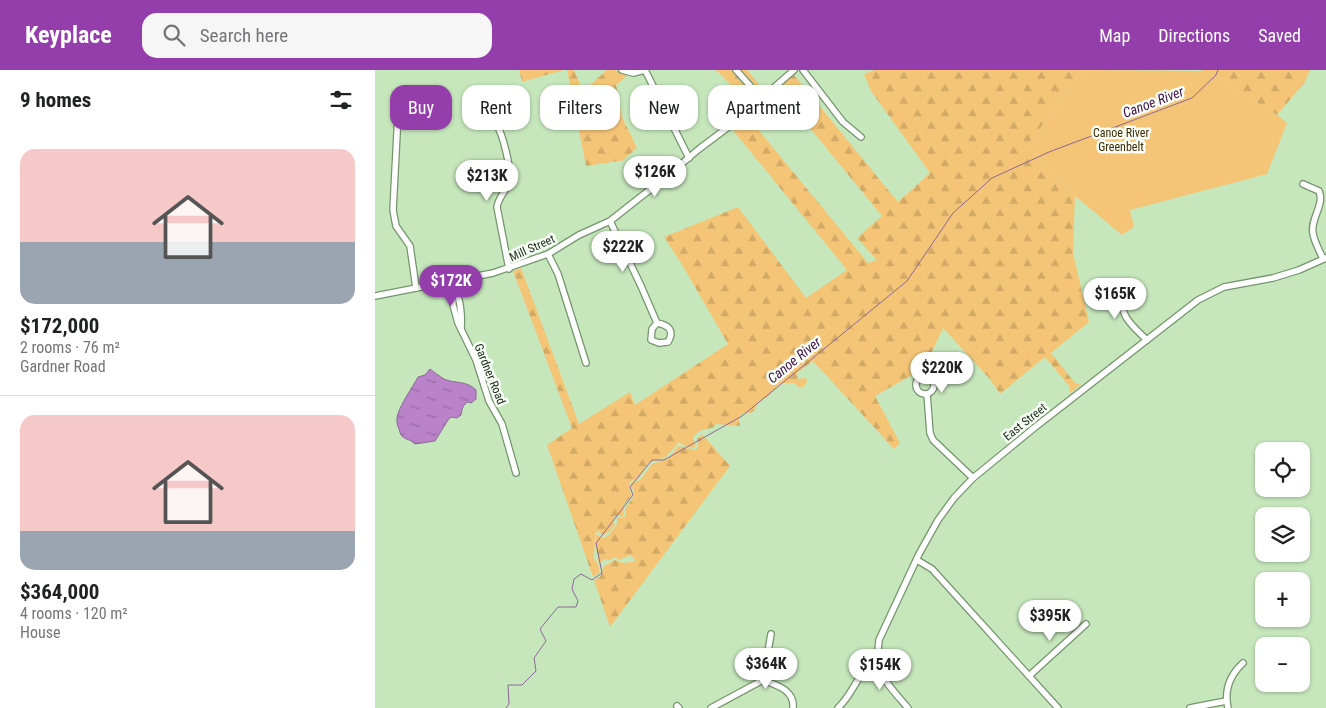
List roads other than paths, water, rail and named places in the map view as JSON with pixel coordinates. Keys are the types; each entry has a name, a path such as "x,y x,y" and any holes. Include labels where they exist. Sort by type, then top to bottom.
{"street":[{"path":"622,70 633,73 645,70 689,158"},
{"path":"736,70 749,85"},
{"name":"Mill Street","path":"776,85 794,70"},
{"path":"803,70 843,122 861,137"},
{"path":"397,130 393,210 396,226 410,246 416,288"},
{"path":"499,130 509,174 507,185 498,201 497,207 509,269"},
{"name":"Mill Street","path":"375,296 509,269 548,254 579,235 610,220 725,130"},
{"path":"1303,184 1319,191 1321,196 1313,233 1325,258"},
{"path":"610,220 657,323"},
{"path":"548,254 558,274 586,363"},
{"name":"East Street","path":"877,661 879,640 917,560 938,520 954,498 973,478 1033,428 1198,300 1233,284 1281,276 1325,258"},
{"name":"Gardner Road","path":"451,281 453,305 461,330 475,360 489,401 502,424 516,473"},
{"path":"1117,283 1125,318 1147,340"},
{"path":"927,394 930,433 933,440 973,478"},
{"path":"917,560 932,569 1058,708"},
{"path":"1029,676 1086,624"},
{"path":"763,680 771,634"},
{"path":"838,708 847,698 864,669 877,661 879,671 886,682 908,708"},
{"path":"1228,708 1227,691 1231,677 1243,663"},
{"path":"711,708 763,680"},
{"path":"763,680 788,692 793,701 793,708"},
{"path":"1190,708 1227,701"}],"water":[{"path":"430,369 444,379 464,383 472,387 476,390 476,399 471,403 465,404 461,415 457,418 451,417 448,420 435,441 415,444 401,435 397,424 397,417 401,406 418,377 425,375"}],"waterway":[{"name":"Canoe River","path":"506,708 509,704 508,685 522,685 536,671 534,658 546,641 540,629 558,607 576,607 578,601 572,589 574,579 581,574 592,580 602,573 596,543 633,495 630,487 652,460 664,460 742,416 907,281 953,213 992,178 1049,152 1192,98 1216,75 1218,70"}],"park label":[{"name":"Canoe River Greenbelt","path":"1121,140"}]}
